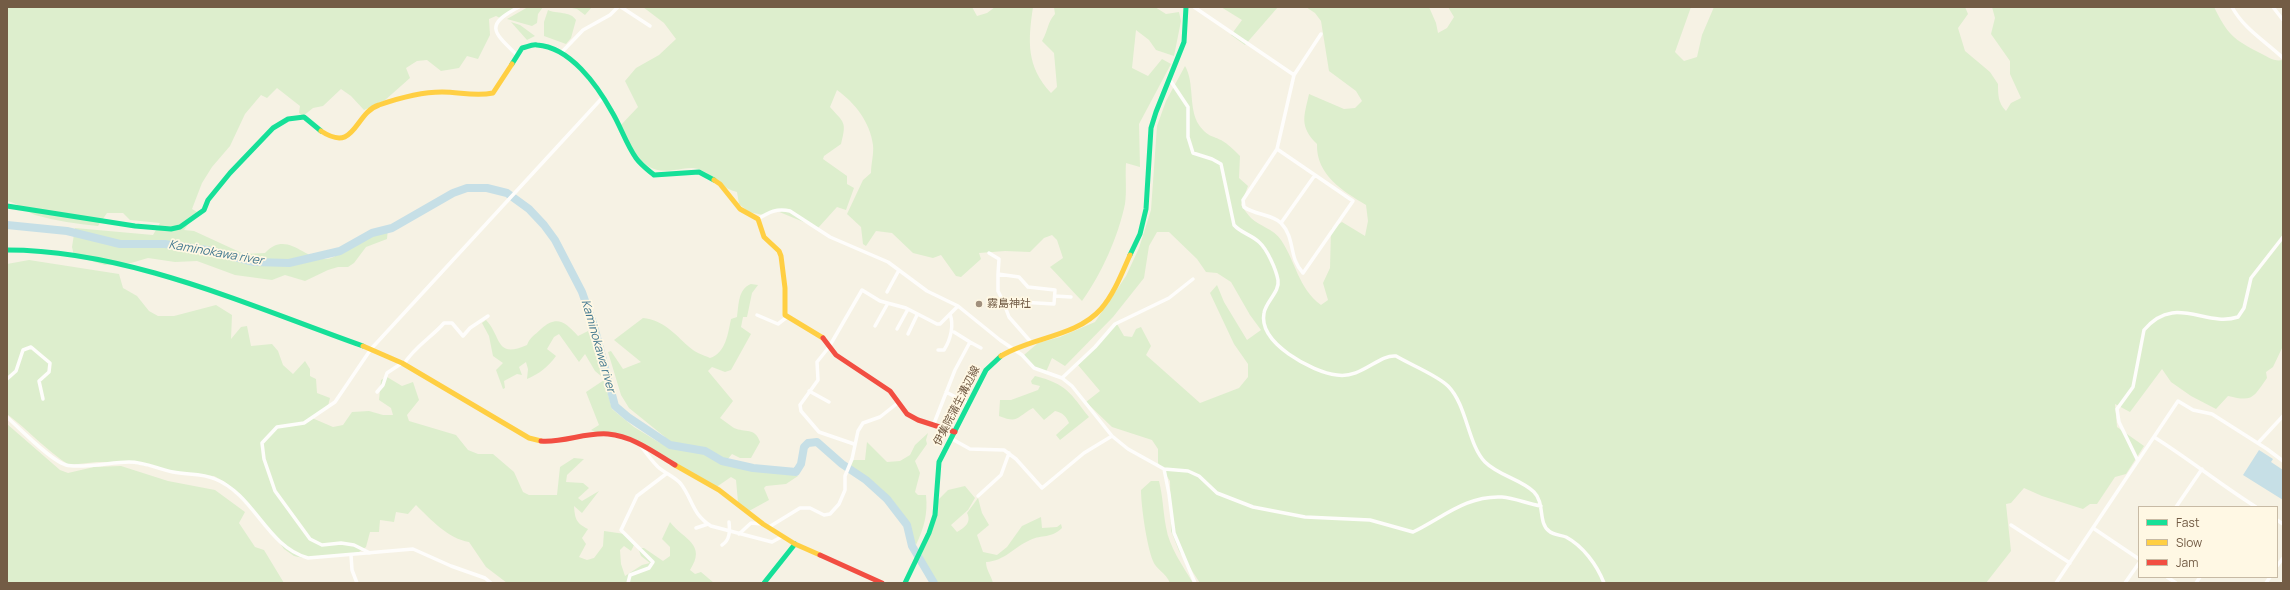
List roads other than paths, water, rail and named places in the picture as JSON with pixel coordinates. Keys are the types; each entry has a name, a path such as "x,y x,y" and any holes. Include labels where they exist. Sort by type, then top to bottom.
{"street":[{"path":"517,55 499,39 496,26 498,20 503,15 519,7"},
{"path":"561,53 583,30 610,15 620,7 650,26"},
{"name":"伊集院蒲生溝辺線","path":"905,583 931,527 935,513 936,476 940,462 986,370 995,360 1013,348 1030,340 1070,330 1086,321 1098,312 1109,298 1143,226 1148,191 1151,128 1181,57 1185,43 1186,7"},
{"path":"1194,7 1294,74"},
{"path":"2232,7 2250,31 2267,42 2283,58"},
{"path":"2272,7 2283,20"},
{"path":"1277,149 1353,201 1303,273 1294,260 1292,239 1281,223 1273,218 1244,208 1243,200 1277,149 1294,74 1321,34"},
{"path":"7,206 135,226 172,229 180,227 204,210 208,200 230,173 273,128 288,119 304,117 331,136 341,138 355,130 367,112 382,104 434,92 470,97 493,93 522,48 538,43 561,53 592,81 603,96 634,156 645,168 658,175 699,172 720,184 740,209 758,219 764,237 779,250 781,256 785,288 785,315 787,317 822,337 829,347 846,363 890,391 907,414 933,426 955,432"},
{"path":"1170,80 1188,107 1188,137 1193,153 1212,159 1221,164 1234,225 1260,242 1274,268 1278,279 1276,290 1266,307 1263,318 1269,333 1277,343 1304,364 1323,372 1338,376 1350,374 1370,367 1390,356 1396,356 1445,384 1455,395 1479,453 1485,462 1534,492 1541,506 1544,526 1549,531 1565,537 1580,547 1595,566 1604,583"},
{"path":"370,553 354,545 322,545 310,539 275,491 262,449 262,443 277,427 304,423 335,402 371,349 514,191 603,96"},
{"path":"1281,223 1315,175"},
{"path":"758,219 772,211 783,209 790,211 830,237 888,262 927,290 958,306 1000,340 1022,355 1034,368 1062,378 1072,386 1112,436 1128,449 1164,468 1188,471 1199,476 1217,493 1253,507 1305,517 1370,520 1388,524 1407,532 1413,532 1460,506 1487,497 1503,497 1541,506"},
{"path":"2138,461 2119,422 2117,409 2133,387 2140,359 2141,337 2144,330 2148,324 2175,312 2224,319 2238,318 2244,308 2251,278 2283,237"},
{"path":"7,250 37,250 162,274 371,349 403,363 529,438 542,441 556,441 608,434 624,437 640,444 719,490 763,524 794,544 882,583"},
{"path":"989,254 999,259 998,291 1009,317 1030,340"},
{"path":"887,292 899,270"},
{"path":"998,274 1019,277 1028,287 1055,290 1054,304 1003,301"},
{"path":"1062,378 1095,348 1115,324 1169,298 1193,279"},
{"path":"854,444 819,432 801,411 800,405 818,380 817,362 829,347 862,290 888,303 908,309 937,324 958,306"},
{"path":"1055,296 1071,297"},
{"path":"875,326 888,303"},
{"path":"897,329 908,309"},
{"path":"938,350 944,350 947,345 953,324 950,314"},
{"path":"757,315 778,324 787,317"},
{"path":"908,334 918,315"},
{"path":"377,392 383,385 387,374 403,363 411,353 432,336 444,323 452,323 463,336 470,328 488,316"},
{"path":"954,332 981,348"},
{"path":"933,426 946,392 970,342"},
{"path":"7,379 16,371 23,350 27,347 31,347 50,363 49,372 39,381 43,399"},
{"path":"809,391 829,402"},
{"path":"946,392 969,404"},
{"path":"2056,583 2178,401 2193,410 2212,414 2258,443 2283,461"},
{"path":"768,527 800,508 817,509 824,515 830,514 842,498 845,490 845,476 852,459 854,444 862,423 880,416 899,402"},
{"path":"2258,443 2283,416"},
{"path":"7,417 50,455 65,465 140,462 174,472 209,476 226,484 252,509 285,548 296,555 308,558 413,549 428,554 450,566 485,578 491,583"},
{"path":"952,439 970,449 988,448 1004,450 1009,453 1042,488 1084,453 1112,436"},
{"path":"2154,437 2254,506"},
{"path":"640,444 658,467 666,474 675,478 682,486 698,517 708,524 730,532 772,542 783,536"},
{"path":"978,496 1001,475 1009,453"},
{"path":"1164,468 1174,533 1195,583"},
{"path":"2177,506 2202,469"},
{"path":"628,583 630,575 649,568 653,562 621,530 637,496 666,474"},
{"path":"722,545 726,541 730,532 729,522"},
{"path":"739,534 751,523 763,524"},
{"path":"696,528 708,524"},
{"path":"2011,525 2070,563"},
{"path":"2093,528 2138,558"},
{"path":"764,583 794,544"},
{"path":"351,555 352,570 357,583"},
{"path":"2125,583 2138,564"}],"water":[{"path":"2259,450 2273,459 2271,462 2283,470 2283,500 2243,475"}],"waterway":[{"name":"Kaminokawa river","path":"7,225 67,231 120,244 165,244 207,250 254,262 289,263 340,251 372,233 392,228 453,193 467,188 487,188 507,193 529,209 544,225 555,240 582,292 594,326 615,406 628,417 670,445 705,451 722,461 753,468 796,472 801,464 804,447 808,443 817,442 842,464 866,480 887,499 907,525 912,546 934,583"}],"place":[{"name":"霧島神社","path":"979,304"}]}
